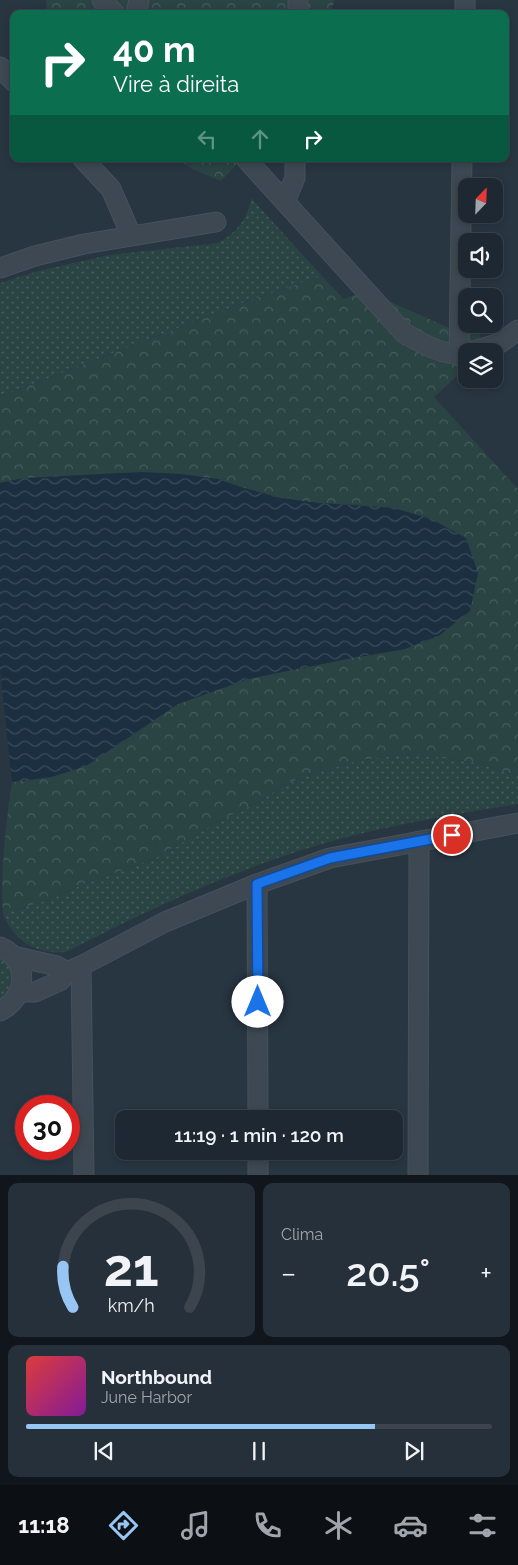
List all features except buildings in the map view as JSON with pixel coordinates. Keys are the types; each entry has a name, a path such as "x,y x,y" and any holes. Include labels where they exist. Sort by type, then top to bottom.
{"street":[{"path":"102,0 111,10"},
{"path":"0,66 10,77"},
{"path":"87,162 111,189 131,235"},
{"path":"249,162 404,333 426,346 458,352"},
{"path":"285,202 295,178 295,162"},
{"path":"462,162 466,343"},
{"path":"0,268 35,256 84,244 216,222"},
{"path":"500,343 518,330"},
{"path":"19,992 35,992 60,982 74,969 165,922 257,884 330,858 518,823"},
{"path":"418,1175 419,841"},
{"path":"257,884 258,1110"},
{"path":"7,952 74,969"},
{"path":"0,1011 14,1001 22,983 19,964 7,952"},
{"path":"74,969 84,1175"},
{"path":"258,1160 258,1175"}],"green space":[{"path":"46,0 335,0 331,10 47,10"},
{"path":"182,162 239,162 221,181 192,169"},
{"path":"251,198 322,276 245,302 0,397 0,283 38,271 109,255 218,243 240,225 247,212"},
{"path":"322,276 344,299 366,291 458,330 458,333 480,333 480,343 458,343 458,375 434,397 518,489 518,776 473,762 399,755 361,760 323,770 288,783 256,803 221,820 153,859 47,900 3,914 3,866 12,782 51,777 86,766 178,704 248,679 405,649 362,505 319,503 280,498 226,482 25,478 0,483 0,397 245,302"},
{"path":"399,755 473,762 518,776 518,804 381,829 301,850 198,889 66,952 45,951 28,944 13,932 3,914 47,900 153,859 221,820 256,803 288,783 323,770 361,760"},
{"path":"0,957 6,962 12,973 12,984 0,1000"}],"water":[{"path":"141,472 180,474 218,479 280,498 319,503 394,508 431,519 466,538 478,573 470,611 440,635 405,649 248,679 178,704 86,766 51,777 12,782 0,670 0,483 25,478"}],"route":[{"path":"258,1002 257,884 330,858 452,835"}]}
